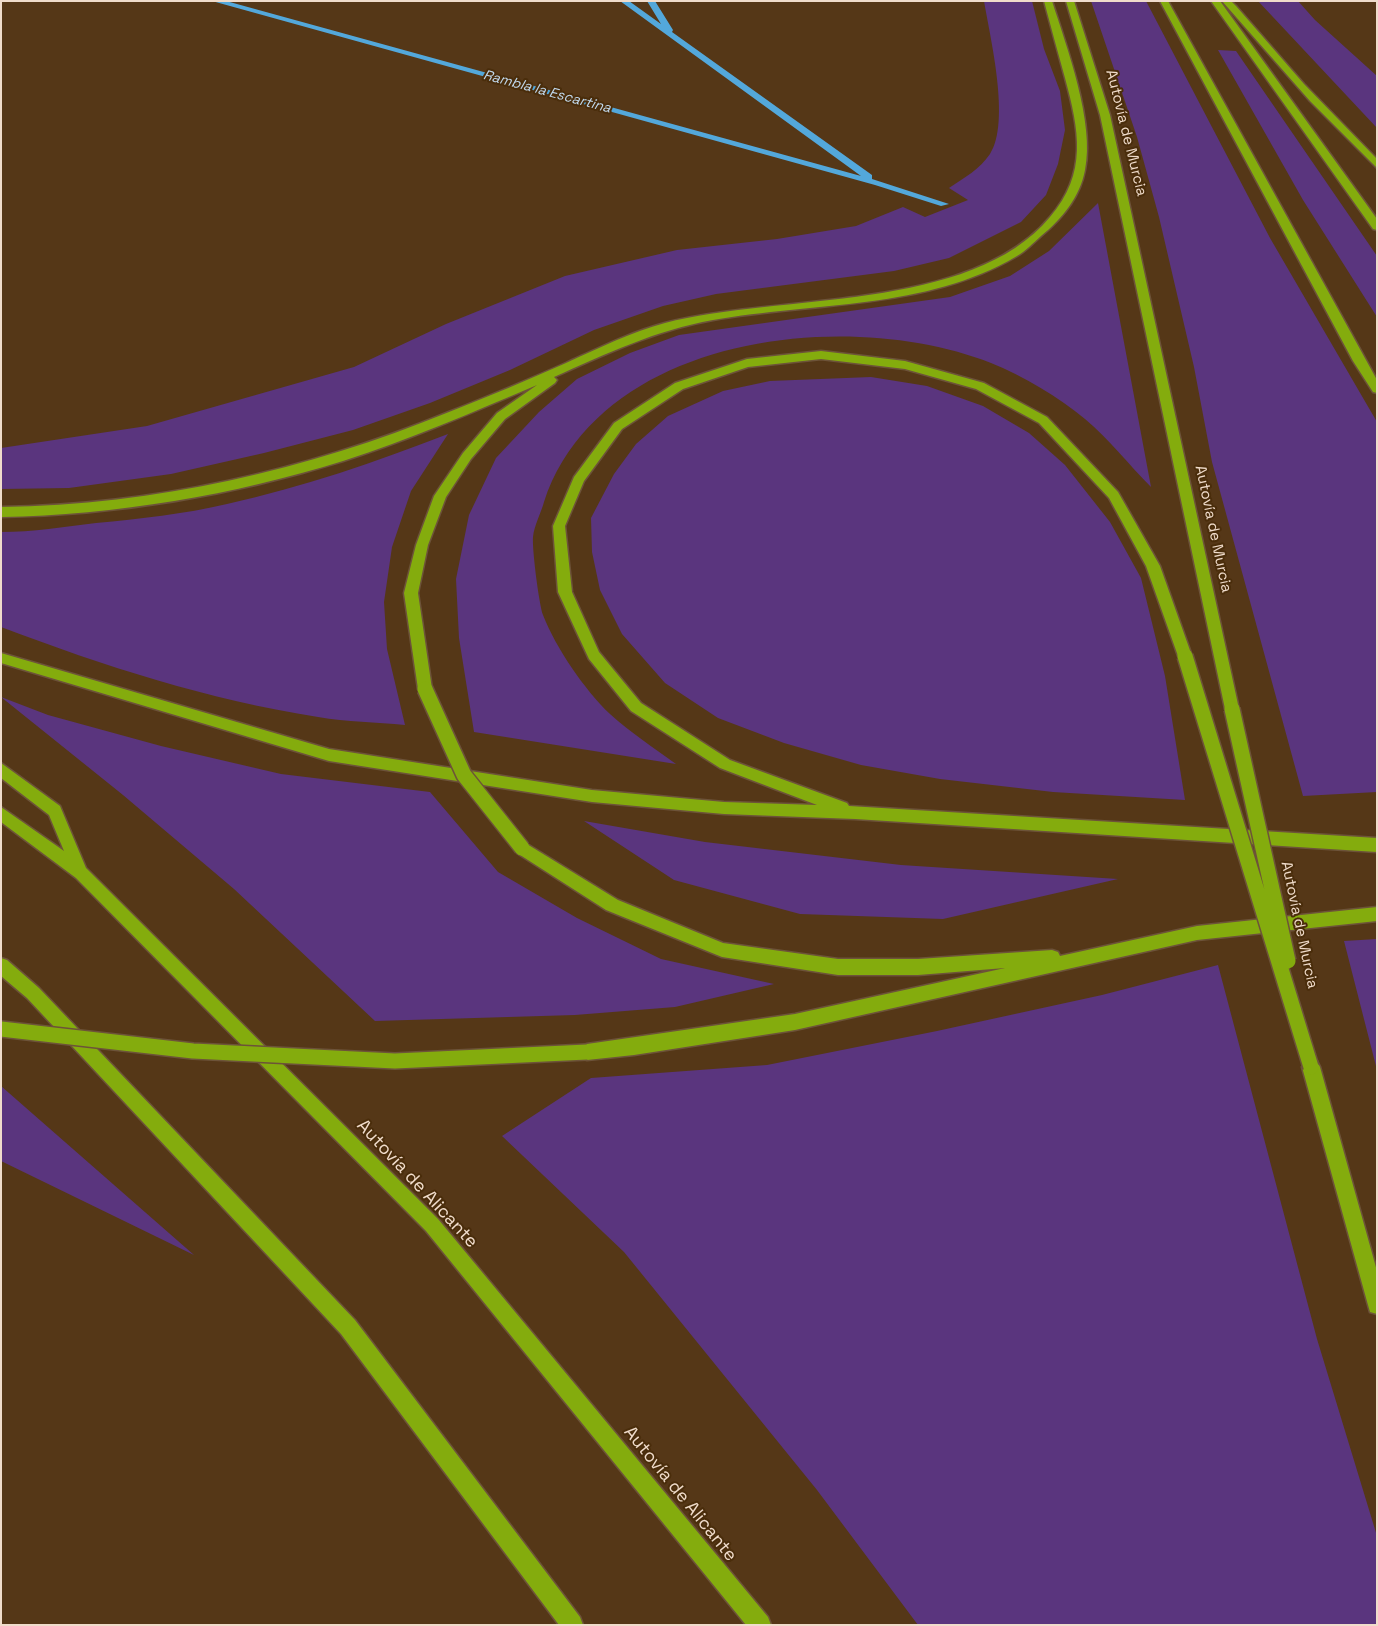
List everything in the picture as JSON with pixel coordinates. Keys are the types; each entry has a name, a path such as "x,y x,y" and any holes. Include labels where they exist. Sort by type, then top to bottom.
{"highway":[{"path":"1,512 99,505 194,493 297,470 375,446 572,365 606,348 671,325 713,317 860,300 944,281 978,270 1010,255 1050,224 1074,189 1083,154 1084,136 1076,100 1048,1"},
{"name":"Autovía de Murcia","path":"1070,1 1105,115 1311,1067"},
{"path":"1164,1 1359,361 1377,389"},
{"path":"1215,1 1377,227"},
{"path":"1226,1 1250,25 1275,57 1335,123 1377,165"},
{"name":"Autovía de Murcia","path":"855,813 725,764 636,707 594,655 565,592 559,526 578,480 618,426 679,386 746,362 821,355 905,365 980,386 1043,420 1114,495 1153,566 1186,656 1311,1067 1377,1305"},
{"path":"572,365 501,416 467,456 440,496 422,546 411,592 425,689 464,775 522,848 612,905 722,950 838,967 918,967 1103,954"},
{"path":"1,658 136,700 329,755 592,796 724,808 855,813 1377,845"},
{"path":"1,769 55,811 81,873"},
{"name":"Autovía de Alicante","path":"1,813 81,873 432,1224 760,1625"},
{"path":"1,1030 192,1051 395,1061 587,1052 634,1047 795,1022 1197,933 1377,914"},
{"path":"1,965 33,993 348,1327 572,1625"}],"shaded area":[{"path":"984,1 1032,1 1044,49 1060,91 1065,130 1058,164 1046,195 1021,222 949,258 894,271 716,294 663,306 594,330 510,370 430,403 353,430 264,453 171,474 69,488 1,489 1,448 147,426 354,367 446,324 565,276 677,250 777,239 856,226 903,207 925,217 968,200 949,188 971,173 990,154 996,140 999,122 997,79"},
{"path":"1091,1 1146,1 1270,238 1377,422 1377,792 1303,796 1212,462 1194,367 1159,217 1137,137"},
{"path":"1258,1 1298,1 1315,20 1377,76 1377,128"},
{"path":"1218,50 1236,51 1377,256 1377,317 1303,200"},
{"path":"1098,203 1151,487 1094,427 1052,395 1016,374 991,363 933,346 869,337 801,338 735,348 672,369 617,402 573,445 544,502 535,528 533,543 541,609 555,641 572,668 590,693 610,714 676,764 474,732 459,638 456,579 469,515 496,458 539,412 577,379 630,353 679,335 950,297 1010,276 1049,251"},
{"path":"871,377 927,386 983,406 1029,433 1065,465 1110,522 1141,578 1165,676 1185,800 1053,792 940,779 861,765 784,743 718,718 665,683 622,634 600,590 592,552 591,518 614,474 636,444 668,416 723,391 770,381"},
{"path":"448,434 411,491 392,547 384,602 387,649 405,725 329,719 237,701 118,668 1,627 1,532 145,518 195,511 227,504 339,473"},
{"path":"1,697 48,715 161,746 281,774 430,792 498,872 577,918 661,959 774,984 675,1007 575,1015 375,1021 234,889 123,795"},
{"path":"584,821 705,842 901,865 1118,879 943,919 800,914 674,880"},
{"path":"1377,939 1377,1070 1344,941"},
{"path":"1218,965 1317,1339 1377,1536 1377,1625 918,1625 817,1490 624,1252 502,1136 591,1078 767,1065 1102,995"},
{"path":"1,1086 194,1255 1,1161"}],"waterway":[{"name":"Rambla la Escartina","path":"216,1 878,183 944,204"},
{"name":"Rambla la Escartina","path":"624,1 869,177"},
{"path":"651,1 669,30"}]}
